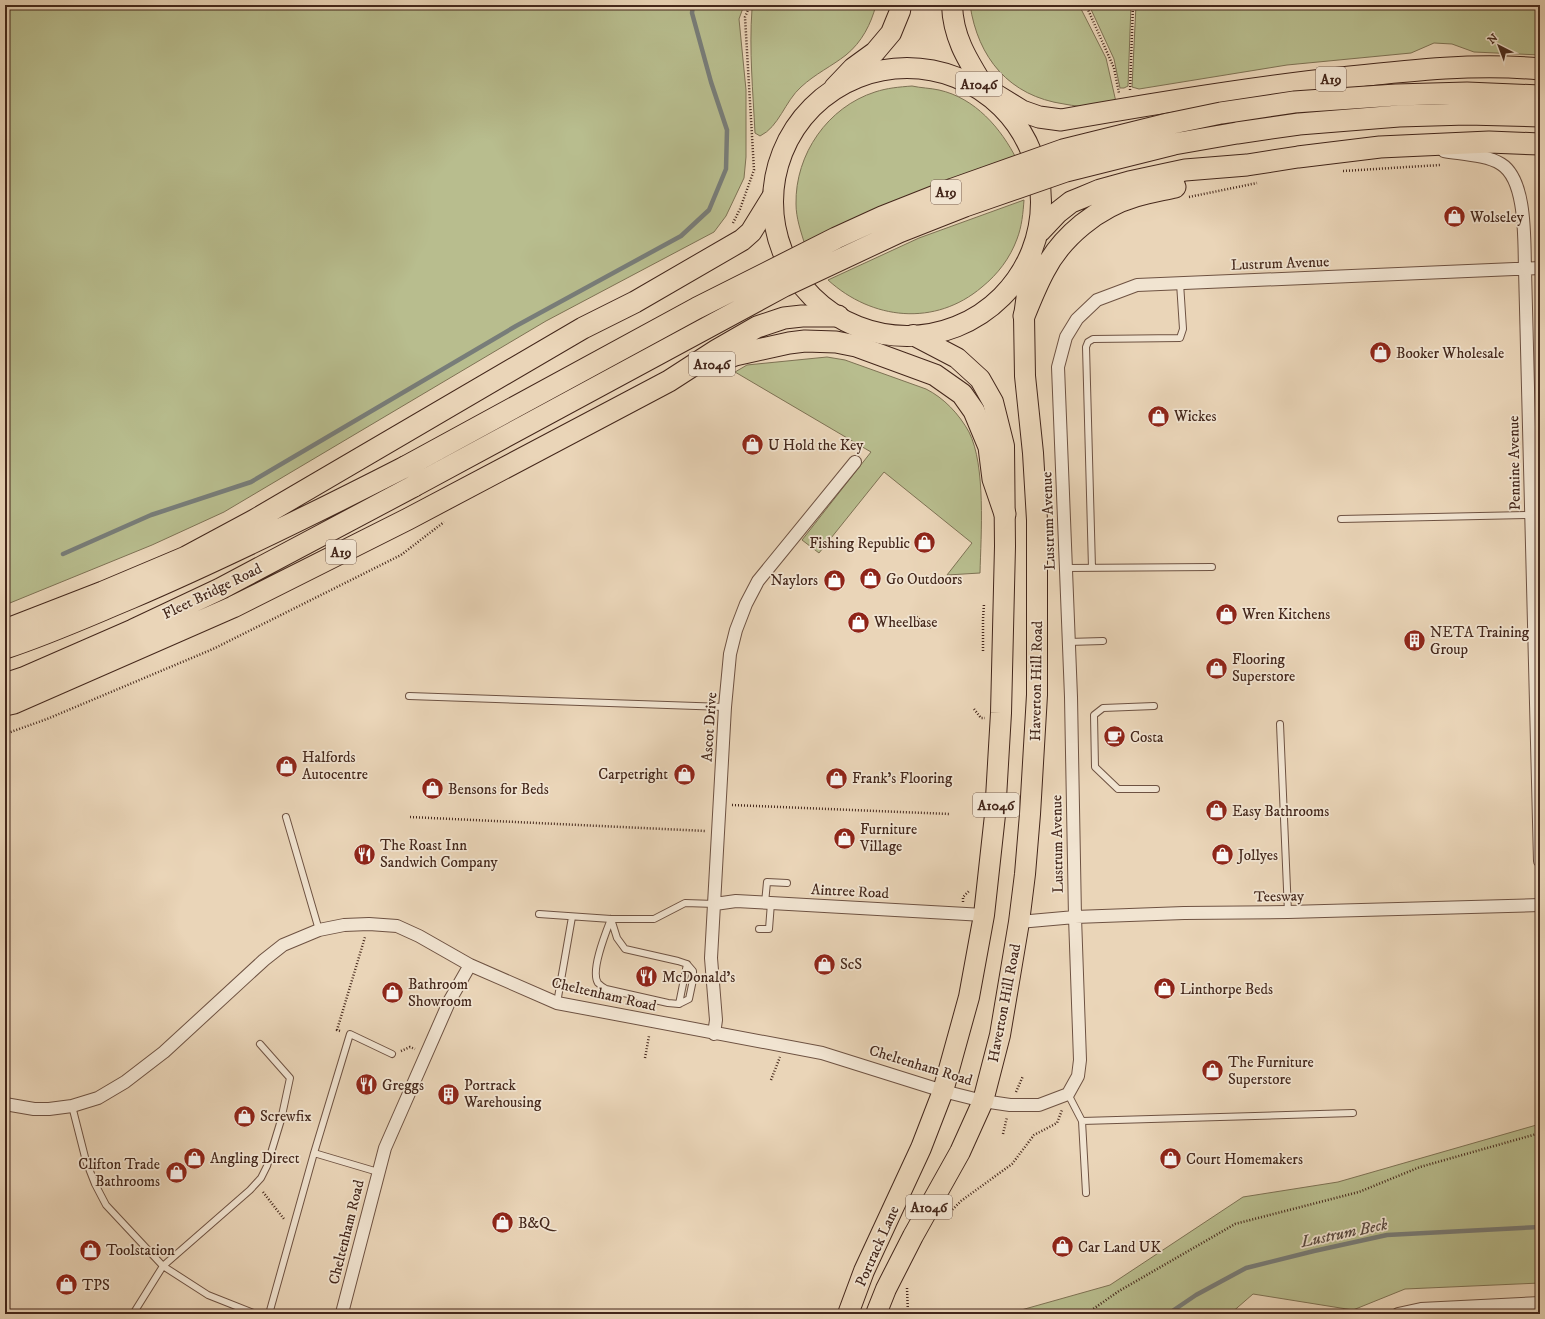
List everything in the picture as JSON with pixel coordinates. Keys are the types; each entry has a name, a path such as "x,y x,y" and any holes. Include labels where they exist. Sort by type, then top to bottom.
{"highway":[{"name":"A19","path":"990,90 1022,111 1039,117 1061,120 1275,85 1407,70 1508,66 1540,69"},
{"name":"Fleet Bridge Road","path":"5,648 85,617 196,570 280,530 404,467 690,312 836,238 896,211 1063,150 1168,124 1221,113 1294,102 1396,95 1467,93 1540,96"},
{"name":"Fleet Bridge Road","path":"5,684 23,678 133,630 220,589 784,286 899,232 965,206 1066,171 1174,144 1237,133 1299,124 1399,116 1467,114 1540,116"},
{"path":"1040,231 1057,213 1071,202 1100,190 1185,170 1246,165 1372,148 1489,142 1540,144"},
{"path":"1024,316 1044,271 1062,245 1079,228 1098,213 1135,196 1186,184 1246,165"},
{"path":"5,630 103,592 186,557 253,521 583,328 635,302 742,240 751,232 772,198"},
{"name":"A19","path":"5,706 233,607 408,519 668,381 757,327 784,318 802,316 838,316"},
{"name":"A1046","path":"668,381 735,355 805,340 836,342 856,346 934,375 962,394 974,411 989,446 993,479 1005,514"}],"main road":[{"name":"A1046","path":"901,5 900,11 890,33 875,52 853,68 826,96 805,114 791,133 775,176 771,224 774,239 790,277 808,296 838,316 877,330 913,335 947,331 986,311 1017,282 1032,258 1040,231 1040,177 1030,143 1015,118 990,90 961,45 953,22 952,5"},
{"name":"A1046","path":"826,96 885,72 906,70 934,72 990,90"},
{"name":"Haverton Hill Road","path":"983,1101 1000,1035 1019,922 1028,844 1038,695 1037,520 1033,453 1025,376 1024,316 1032,258"},
{"name":"A1046","path":"913,335 957,358 980,379 993,402 1004,446 1005,514 1001,713 995,815 984,915 969,997 943,1091"},
{"name":"Portrack Lane","path":"848,1314 864,1271 922,1148 943,1091"},
{"name":"Portrack Lane","path":"876,1314 886,1289 913,1236 960,1152 983,1101"}],"street":[{"name":"Pennine Avenue","path":"1409,146 1491,159 1502,164 1515,179 1519,191 1523,224 1535,480 1531,515 1537,591 1540,861"},
{"name":"Lustrum Avenue","path":"1068,1094 1078,1076 1080,1060 1075,917 1071,705 1058,367 1066,337 1077,319 1097,300 1136,285 1540,268"},
{"name":"Ascot Drive","path":"714,1034 716,1020 712,958 725,707 730,654 736,630 749,598 758,581 855,462"},
{"name":"Aintree Road","path":"715,904 736,901 984,915"},
{"name":"Teesway","path":"1019,922 1075,917 1184,913 1288,912 1540,905"},
{"path":"5,1104 34,1109 49,1109 72,1106 98,1098 125,1082 164,1052 264,960 283,945 319,930 344,925 369,924 397,926 419,936 470,965"},
{"name":"Cheltenham Road","path":"344,1314 342,1313 385,1148 450,1000 470,965 557,1003 714,1034 822,1052 943,1091 983,1101"},
{"path":"983,1101 1010,1105 1039,1105 1068,1094"},
{"path":"1398,1314 1421,1309 1540,1303"}],"lane":[{"path":"1092,568 1086,347 1088,342 1093,339 1180,338 1183,329 1180,284"},
{"path":"1341,519 1531,515"},
{"path":"1065,568 1212,567"},
{"path":"1068,642 1103,641"},
{"path":"410,696 725,707"},
{"path":"1154,706 1103,708 1094,715 1094,730 1095,767 1118,789 1156,789"},
{"path":"1280,724 1288,912"},
{"path":"286,816 319,930"},
{"path":"759,929 769,930 767,882 787,883"},
{"path":"539,914 611,919 654,919 685,903 715,904"},
{"path":"557,1003 572,917"},
{"path":"611,919 617,938 625,949 687,964 693,970 693,980 689,999 679,1004 606,989 598,983 596,974 597,966 603,938 611,919"},
{"path":"679,1004 687,964"},
{"path":"268,1314 350,1034 392,1054"},
{"path":"133,1314 163,1266 256,1184 267,1166 281,1120 290,1078 260,1044"},
{"path":"1068,1094 1082,1121 1086,1193"},
{"path":"72,1106 86,1161 95,1184 106,1205 163,1266 208,1295 256,1314"},
{"path":"1082,1121 1353,1113"},
{"path":"314,1153 378,1172"}],"path":[{"path":"740,209 754,170 745,17 750,5"},
{"path":"1086,5 1114,68 1116,81"},
{"path":"1120,95 1130,92 1133,5"},
{"path":"1341,172 1442,164"},
{"path":"1182,198 1264,182"},
{"path":"914,615 931,628"},
{"path":"974,709 981,718"},
{"path":"720,804 949,814"},
{"path":"410,817 719,832"},
{"path":"350,1034 337,1030 369,924"},
{"path":"645,1058 648,1036"},
{"path":"392,1054 410,1047 426,1054"},
{"path":"771,1080 780,1057"},
{"path":"944,1218 961,1201 1012,1164 1034,1135 1057,1123 1068,1094"},
{"path":"1086,1314 1118,1291 1235,1224 1358,1192 1420,1167 1540,1133"},
{"path":"256,1184 283,1219 294,1223"},
{"path":"908,1314 907,1288 909,1281"}],"green space":[{"path":"5,5 744,5 739,19 746,90 746,157 744,178 726,216 714,232 546,321 224,512 152,545 5,605"},
{"path":"753,5 876,5 869,26 852,50 801,87 795,93 772,127 760,136 755,133 752,87 751,40"},
{"path":"970,5 1079,5 1106,58 1116,102 1099,106 1068,105 1044,100 1027,93 1012,83 999,71 989,58 980,42"},
{"path":"1089,5 1131,5 1128,86 1124,88 1120,88 1114,59"},
{"path":"1136,5 1540,5 1540,55 1474,52 1452,44 1434,43 1411,53 1287,65 1139,89 1132,87"},
{"path":"912,86 939,90 952,94 975,107 995,126 1011,148 1017,160 805,245 797,214 797,185 801,168 808,151 818,135 829,121 858,99 875,92 898,87"},
{"path":"1024,200 1019,234 1011,253 993,277 964,300 944,308 924,313 904,314 864,304 845,293 828,280 919,238"},
{"path":"827,357 845,360 926,389 945,402 961,419 969,432 978,463 981,501 980,573 947,575 972,543 884,472 819,553 802,540 871,452 735,372 747,365"},
{"path":"1540,1124 1540,1283 1405,1289 1353,1310 1253,1294 1230,1314 1007,1314 1110,1285 1243,1197 1338,1182"}],"waterway":[{"path":"63,554 151,515 251,482 516,326 681,236 709,210 726,169 727,130 711,82 692,13 693,5"},
{"name":"Lustrum Beck","path":"1168,1314 1196,1295 1246,1268 1314,1251 1387,1235 1540,1227"}],"place":[{"name":"Wolseley","path":"1454,217"},
{"name":"Booker Wholesale","path":"1381,353"},
{"name":"Wickes","path":"1158,416"},
{"name":"U Hold the Key","path":"753,445"},
{"name":"Fishing Republic","path":"925,543"},
{"name":"Go Outdoors","path":"870,579"},
{"name":"Naylors","path":"834,580"},
{"name":"Wren Kitchens","path":"1226,614"},
{"name":"Wheelbase","path":"859,622"},
{"name":"NETA Training Group","path":"1414,641"},
{"name":"Flooring Superstore","path":"1216,668"},
{"name":"Costa","path":"1115,737"},
{"name":"Halfords Autocentre","path":"287,766"},
{"name":"Carpetright","path":"684,774"},
{"name":"Frank's Flooring","path":"837,778"},
{"name":"Bensons for Beds","path":"432,789"},
{"name":"Easy Bathrooms","path":"1216,811"},
{"name":"Furniture Village","path":"845,838"},
{"name":"The Roast Inn Sandwich Company","path":"364,854"},
{"name":"Jollyes","path":"1223,855"},
{"name":"ScS","path":"824,964"},
{"name":"McDonald's","path":"646,977"},
{"name":"Linthorpe Beds","path":"1164,989"},
{"name":"Bathroom Showroom","path":"392,993"},
{"name":"The Furniture Superstore","path":"1212,1071"},
{"name":"Greggs","path":"367,1085"},
{"name":"Portrack Warehousing","path":"448,1094"},
{"name":"Screwfix","path":"244,1116"},
{"name":"Angling Direct","path":"195,1158"},
{"name":"Court Homemakers","path":"1170,1159"},
{"name":"Clifton Trade Bathrooms","path":"176,1173"},
{"name":"B&Q","path":"502,1223"},
{"name":"Car Land UK","path":"1062,1247"},
{"name":"Toolstation","path":"91,1250"},
{"name":"TPS","path":"66,1285"}]}
